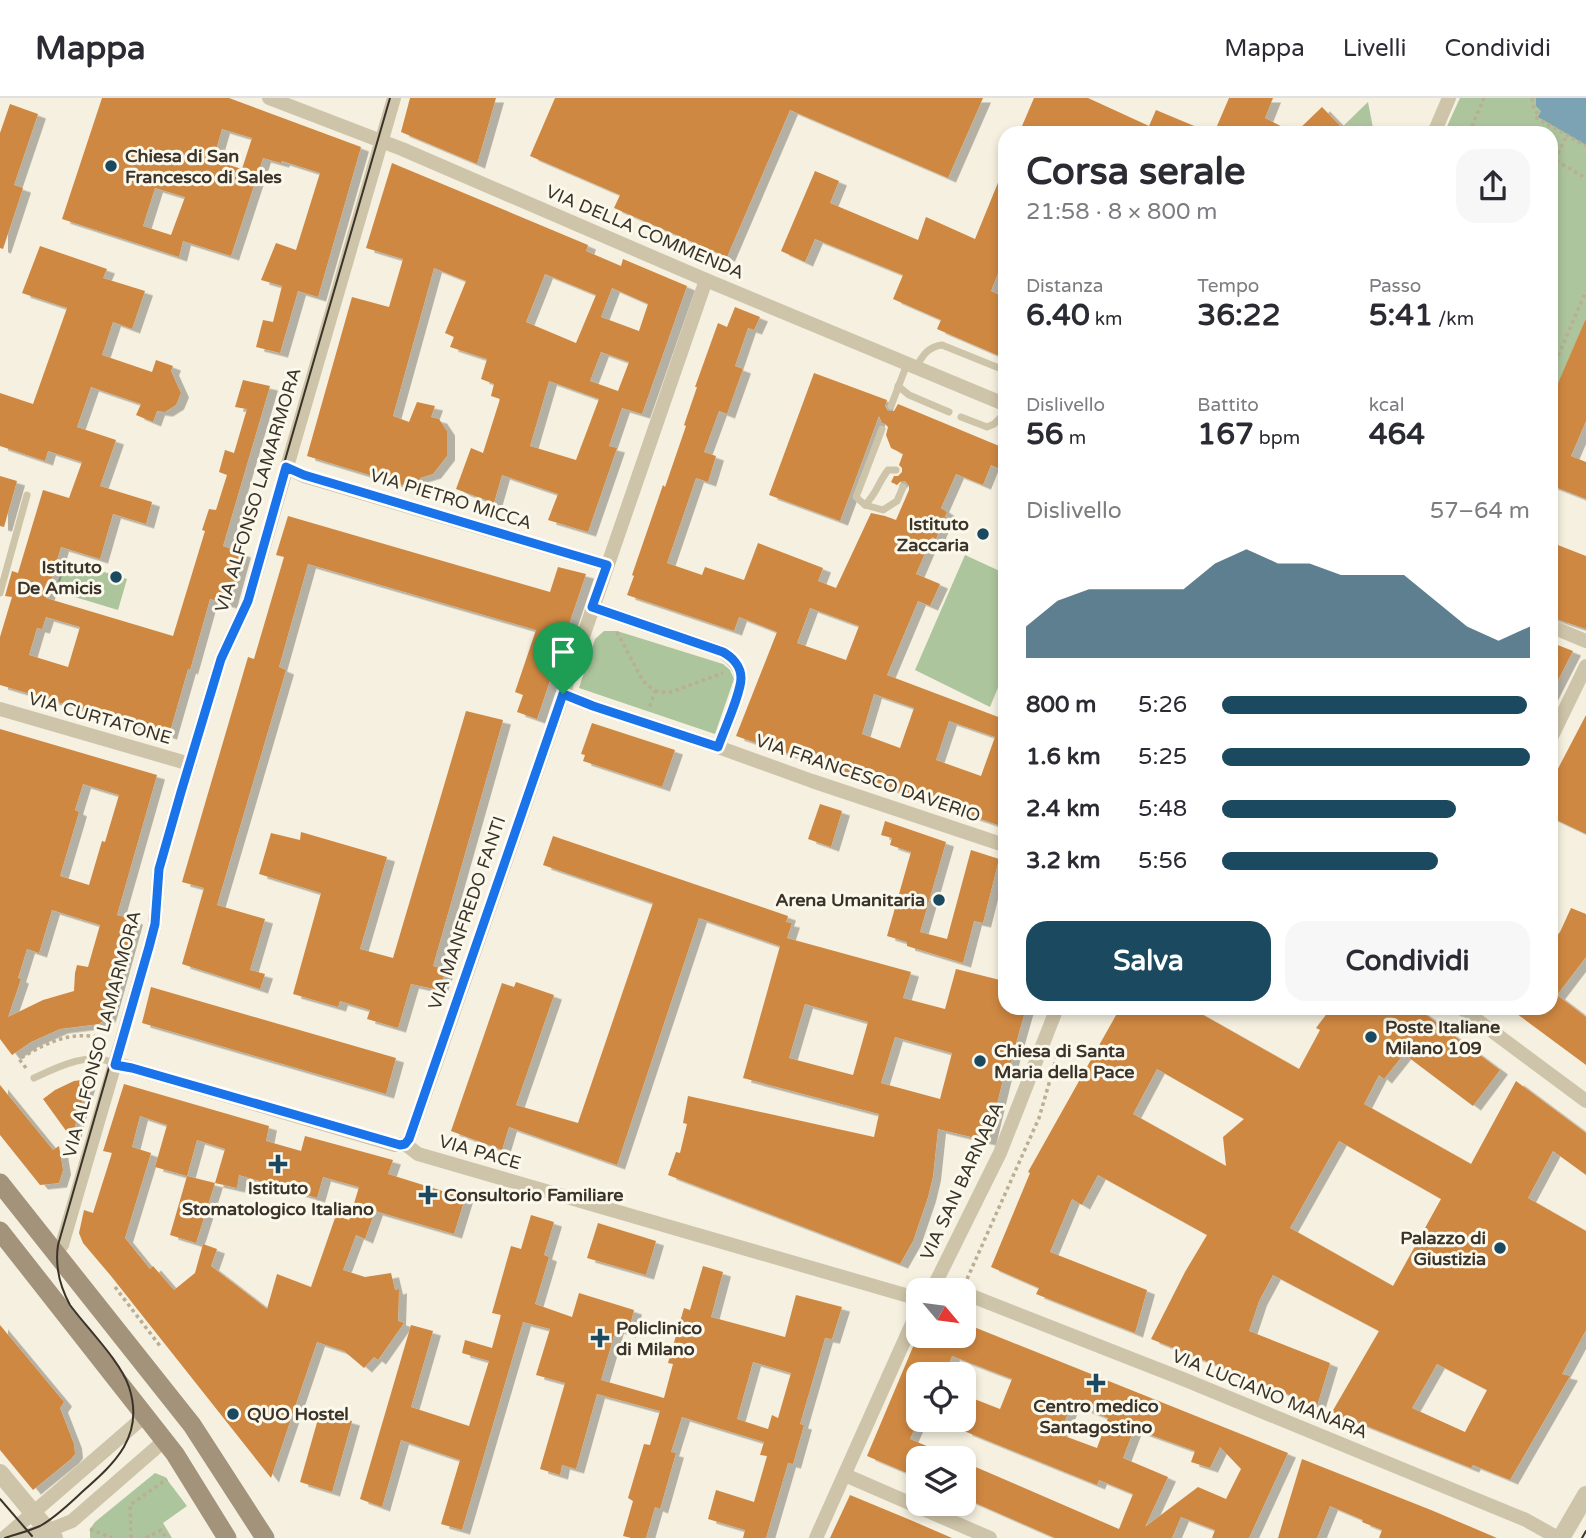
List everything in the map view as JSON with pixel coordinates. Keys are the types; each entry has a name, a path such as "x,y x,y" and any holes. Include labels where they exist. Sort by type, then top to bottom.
{"main road":[{"path":"0,1184 188,1420 265,1538"},
{"path":"0,1231 165,1440 228,1538"},
{"path":"32,1271 54,1253"},
{"path":"146,1416 169,1396"},
{"path":"165,1440 188,1420"}],"street":[{"name":"VIA DELLA COMMENDA","path":"269,98 382,141 998,402"},
{"name":"VIA ALFONSO LAMARMORA","path":"54,1253 62,1245 149,947 155,924 159,869 221,659 248,601 394,98"},
{"path":"1435,126 1450,98"},
{"path":"706,280 592,607 732,657 741,676 718,747"},
{"name":"VIA PIETRO MICCA","path":"286,467 304,475 607,565"},
{"name":"VIA MANFREDO FANTI","path":"405,1144 436,1063 592,607"},
{"path":"1558,629 1586,641"},
{"path":"1558,724 1586,666"},
{"name":"VIA FRANCESCO DAVERIO","path":"563,694 998,843"},
{"name":"VIA CURTATONE","path":"0,709 190,764"},
{"name":"VIA SAN BARNABA","path":"937,1278 1000,1153 1054,1015"},
{"path":"1470,1015 1586,1101"},
{"name":"VIA PACE","path":"115,1065 396,1145 405,1144 418,1154 906,1295"},
{"name":"VIA LUCIANO MANARA","path":"976,1294 1526,1520 1560,1538"},
{"path":"816,1538 906,1337"},
{"path":"4,1538 146,1416"},
{"path":"17,1538 51,1534 75,1518 165,1440"},
{"path":"0,1473 51,1534"},
{"path":"845,1475 990,1538"},
{"path":"1560,1538 1586,1495"}],"lane":[{"path":"891,406 898,386 912,366 934,346 942,345 998,368"},
{"path":"898,386 909,395 949,412"},
{"path":"961,417 987,427 998,420"},
{"path":"882,429 856,497 865,505 883,510 897,501 903,487"},
{"path":"865,505 874,496 888,470 896,470"},
{"path":"0,593 27,495"},
{"name":"VIA PACE","path":"34,1077 87,1059 102,1059 115,1065"}],"path":[{"path":"1472,126 1485,98"},
{"path":"1532,98 1534,108 1538,112 1535,117 1551,126"},
{"path":"1558,130 1586,146"},
{"path":"1558,150 1567,135"},
{"path":"1558,162 1585,178 1586,183"},
{"path":"1558,356 1586,290"},
{"path":"614,627 643,681 656,691 668,693 730,670"},
{"path":"647,717 656,691"},
{"path":"34,1077 19,1059 31,1051 61,1039 87,1035 108,1038"},
{"path":"967,1278 1039,1118 1060,1050 1057,1043"},
{"path":"115,1287 160,1346"},
{"path":"1581,1339 1586,1342"},
{"path":"131,1538 130,1505 167,1479"},
{"path":"90,1529 111,1538"},
{"path":"146,1538 161,1530 167,1538"}],"green space":[{"path":"1460,98 1586,98 1586,318 1558,385 1558,126 1447,126"},
{"path":"1368,102 1373,126 1343,126"},
{"path":"965,555 998,570 998,688 990,707 915,670"},
{"path":"65,560 127,579 118,610 55,591"},
{"path":"604,631 617,631 723,664 730,670 734,679 715,734 579,688 595,639"},
{"path":"155,1473 165,1477 187,1506 163,1523 172,1538 90,1538 90,1529 95,1522"}],"water":[{"path":"1536,98 1586,98 1586,145 1558,129 1558,126 1538,117 1541,111 1536,106"}],"building":[{"path":"102,98 229,98 361,147 318,297 298,291 280,353 256,347 263,320 273,322 282,286 261,280 276,243 296,250 320,173 263,158 231,256 183,241 179,257 62,219","holes":["222,129 252,138 242,169 213,160","155,188 185,197 171,235 143,226"]},
{"path":"410,98 496,98 477,164 401,132"},
{"path":"555,98 983,98 948,178 790,110 727,257 614,208 620,195 530,156"},
{"path":"1034,98 1088,98 1149,126 1022,126"},
{"path":"1229,98 1273,98 1265,118 1280,126 1217,126"},
{"path":"10,104 38,114 14,185 23,188 3,249 0,248 0,133"},
{"path":"1322,107 1340,126 1302,126"},
{"path":"1156,110 1194,126 1149,126"},
{"path":"392,163 588,245 586,251 621,266 623,259 687,286 642,414 622,408 609,446 617,448 588,532 548,520 558,494 502,475 494,503 456,489 471,448 483,453 500,399 491,396 494,384 481,379 487,359 450,347 454,337 445,333 466,281 434,268 393,416 409,422 417,402 435,406 431,417 439,419 447,431 447,456 433,474 420,478 419,481 412,479 409,487 307,456 352,297 389,307 403,259 366,248","holes":["545,274 596,295 576,343 526,322","612,288 648,304 639,331 601,317","601,352 629,362 618,391 590,381","549,381 599,399 576,460 530,446"]},
{"path":"815,171 839,181 830,203 918,240 926,217 975,239 998,183 998,273 991,291 998,294 998,355 937,329 941,320 893,299 903,275 815,239 805,262 781,251"},
{"path":"40,246 107,269 103,278 145,291 132,329 113,322 102,355 152,372 156,360 173,366 171,371 181,393 176,405 165,412 157,411 153,422 136,415 141,404 91,387 77,427 116,440 100,486 152,502 146,524 113,514 100,559 61,547 46,598 173,636 205,531 202,530 209,509 216,510 227,475 219,472 225,450 234,453 247,409 235,407 243,380 270,386 223,546 243,553 229,604 210,599 169,735 0,685 0,637 12,597 5,596 12,571 18,573 43,490 69,498 82,462 48,451 45,461 0,446 0,393 33,404 67,308 22,293","holes":["46,617 80,627 68,667 29,655 37,628 42,629"]},
{"path":"735,307 760,317 754,330 748,328 735,366 743,369 727,414 719,411 704,452 716,456 708,482 696,478 667,563 702,575 705,567 744,580 758,543 823,568 818,581 836,588 871,513 896,520 909,486 905,481 897,485 891,482 894,476 902,472 899,465 903,454 891,448 886,435 888,427 882,423 879,416 840,521 769,495 814,373 887,400 885,406 888,411 894,411 898,404 998,446 998,468 991,465 983,485 956,474 941,508 947,512 936,539 932,537 916,574 940,584 930,606 918,601 887,675 998,717 998,825 736,736 777,632 739,617 734,631 627,595 663,485 665,487 686,426 684,425 695,387 718,323 727,327","holes":["810,608 859,626 846,660 797,643","874,694 914,708 900,748 862,734","949,721 995,737 981,776 936,760"]},
{"path":"1586,318 1586,421 1571,456 1586,462 1586,499 1558,488 1558,383"},
{"path":"0,476 17,481 4,527 0,526"},
{"path":"288,516 550,592 558,567 586,574 537,719 517,712 523,695 515,692 536,630 308,564 279,667 286,670 217,905 265,919 250,970 265,974 260,989 182,964 204,888 182,882 248,657 254,659 284,557 276,555"},
{"path":"1558,545 1586,556 1586,629 1558,620"},
{"path":"1558,645 1573,651 1558,680"},
{"path":"466,711 503,720 433,966 446,970 439,990 411,984 398,1028 367,1019 370,1010 340,1001 338,1007 293,994 321,893 259,874 271,833 300,840 301,832 387,857 360,949 393,958"},
{"path":"1586,715 1586,834 1558,821 1558,769"},
{"path":"592,723 675,750 662,787 583,761 585,755 581,754"},
{"path":"0,729 157,775 117,915 135,920 108,1017 99,1024 60,1029 31,1042 12,1055 0,1039","holes":["83,784 119,795 89,885 60,876 79,812 75,810","52,910 100,925 88,967 77,965 74,991 43,1000 8,1017 21,979 18,978 27,949 39,953"]},
{"path":"820,804 842,811 831,847 808,839"},
{"path":"885,821 946,842 920,932 947,939 971,850 998,859 983,923 974,921 963,963 907,946 907,942 887,936 911,852 890,845 892,838 881,835"},
{"path":"553,836 788,916 786,922 792,923 787,938 911,972 903,998 945,1009 956,969 998,980 998,1015 1024,1015 1009,1068 1005,1071 988,1141 938,1129 928,1197 913,1241 900,1264 668,1175 676,1152 680,1153 687,1124 683,1123 688,1096 874,1137 879,1114 743,1078 780,946 699,918 617,1165 509,1127 502,1150 451,1131 502,983 514,987 516,982 554,995 516,1105 578,1123 653,903 543,865","holes":["805,1004 868,1022 853,1075 789,1058","895,1037 952,1053 940,1099 881,1083"]},
{"path":"1571,908 1586,914 1586,957 1558,994 1558,934"},
{"path":"151,987 396,1058 386,1094 142,1023"},
{"path":"1558,996 1586,1017 1586,1065 1518,1015 1558,1015"},
{"name":"Palazzo di Giustizia","path":"1116,1015 1203,1015 1299,1069 1320,1030 1316,1028 1326,1015 1426,1015 1500,1070 1473,1106 1404,1054 1384,1079 1379,1075 1364,1104 1471,1164 1516,1081 1586,1133 1586,1175 1553,1151 1528,1198 1586,1231 1586,1330 1562,1374 1570,1376 1510,1480 1473,1465 1471,1468 1332,1412 1379,1331 1273,1275 1259,1301 1249,1331 1330,1363 1317,1406 1151,1339 1207,1235 1098,1175 1082,1205 1072,1199 1050,1252 1147,1290 1135,1333 1036,1294 1039,1288 991,1267 1030,1173 1028,1172","holes":["1157,1069 1244,1119 1223,1137 1226,1166 1133,1114","1339,1141 1441,1199 1393,1286 1290,1228","1437,1364 1487,1390 1465,1432 1412,1408"]},
{"path":"89,1079 72,1139 43,1099 74,1081"},
{"path":"124,1084 269,1126 266,1141 301,1151 305,1136 393,1160 388,1174 465,1198 454,1234 375,1211 365,1239 356,1235 343,1270 365,1277 391,1273 395,1290 399,1289 398,1321 404,1323 378,1360 374,1357 364,1368 344,1351 317,1342 271,1478 83,1243 79,1233 84,1210 93,1213 112,1153 103,1151","holes":["140,1116 167,1125 155,1167 187,1176 197,1140 225,1149 215,1183 237,1188 239,1175 317,1198 323,1177 359,1187 349,1220 336,1215 311,1287 277,1274 267,1309 211,1266 217,1249 203,1244 195,1273 174,1290 153,1266 150,1269 125,1238 151,1153 132,1147"]},
{"path":"0,1085 53,1150 59,1146 63,1170 59,1183 40,1185 0,1135"},
{"path":"187,1176 215,1183 196,1243 170,1235"},
{"path":"531,1215 554,1222 544,1255 549,1257 535,1304 572,1317 579,1293 634,1310 628,1333 616,1329 601,1380 664,1398 673,1364 668,1363 684,1308 690,1310 703,1266 723,1272 711,1317 785,1337 796,1295 842,1307 832,1339 825,1338 800,1424 804,1425 793,1464 788,1463 766,1538 743,1538 745,1530 708,1519 716,1490 754,1502 767,1456 760,1455 764,1442 682,1417 671,1452 676,1453 660,1509 655,1507 646,1538 623,1536 633,1501 628,1498 644,1444 650,1445 660,1411 597,1394 576,1469 562,1465 560,1475 540,1469 565,1383 536,1375 550,1329 523,1322 462,1530 441,1524 460,1460 401,1440 382,1507 360,1499 411,1325 433,1331 411,1407 469,1426 489,1361 462,1353 465,1340 492,1348 501,1315 492,1313 511,1246 521,1249","holes":["753,1362 791,1373 778,1418 772,1415 768,1429 737,1419"]},
{"path":"598,1223 656,1241 646,1275 587,1258"},
{"path":"0,1325 64,1402 60,1408 74,1444 75,1454 71,1459 33,1490 0,1450"},
{"path":"976,1328 1288,1453 1249,1538 1212,1538 1215,1530 1181,1517 1172,1538 1055,1538 976,1503 976,1467 1119,1529 1133,1494 1099,1480 1097,1485 966,1432 976,1432 976,1400 1000,1409 1012,1379 976,1365 976,1362 952,1356 950,1362 907,1362 913,1348 976,1348","holes":["1072,1404 1108,1418 1097,1448 1059,1434","1134,1429 1195,1451 1191,1462 1210,1468 1220,1447 1241,1469 1226,1499 1198,1487 1145,1527 1168,1477 1123,1458"]},
{"path":"906,1363 906,1432 913,1432 910,1439 927,1446 906,1446 906,1472 867,1456"},
{"path":"320,1412 352,1421 332,1492 300,1482"},
{"path":"1302,1459 1497,1538 1379,1538 1382,1530 1330,1506 1317,1538 1278,1538"},
{"path":"850,1495 908,1519 952,1538 830,1538"}],"tram line":[{"path":"5,1538 40,1526 62,1510 116,1459 130,1434 133,1404 129,1387 111,1356 66,1298 58,1268 58,1245 148,932 157,862 215,663 245,598 390,98"},
{"path":"0,1499 32,1536"},
{"path":"1582,1538 1586,1531"}],"place":[{"name":"Chiesa di San Francesco di Sales","path":"111,166"},
{"name":"Istituto Zaccaria","path":"983,534"},
{"name":"Istituto De Amicis","path":"116,577"},
{"name":"Arena Umanitaria","path":"939,900"},
{"name":"Poste Italiane Milano 109","path":"1371,1037"},
{"name":"Chiesa di Santa Maria della Pace","path":"980,1061"},
{"name":"Istituto Stomatologico Italiano","path":"278,1164"},
{"name":"Consultorio Familiare","path":"428,1195"},
{"name":"Palazzo di Giustizia","path":"1500,1248"},
{"name":"Policlinico di Milano","path":"600,1338"},
{"name":"Centro medico Santagostino","path":"1096,1383"},
{"name":"QUO Hostel","path":"233,1414"}],"route":[{"path":"286,467 304,475 607,565 592,607 723,652 732,657 741,676 718,747 563,694 436,1063 405,1144 396,1145 115,1065 155,924 159,869 181,792 223,653 248,601 286,467"}]}
